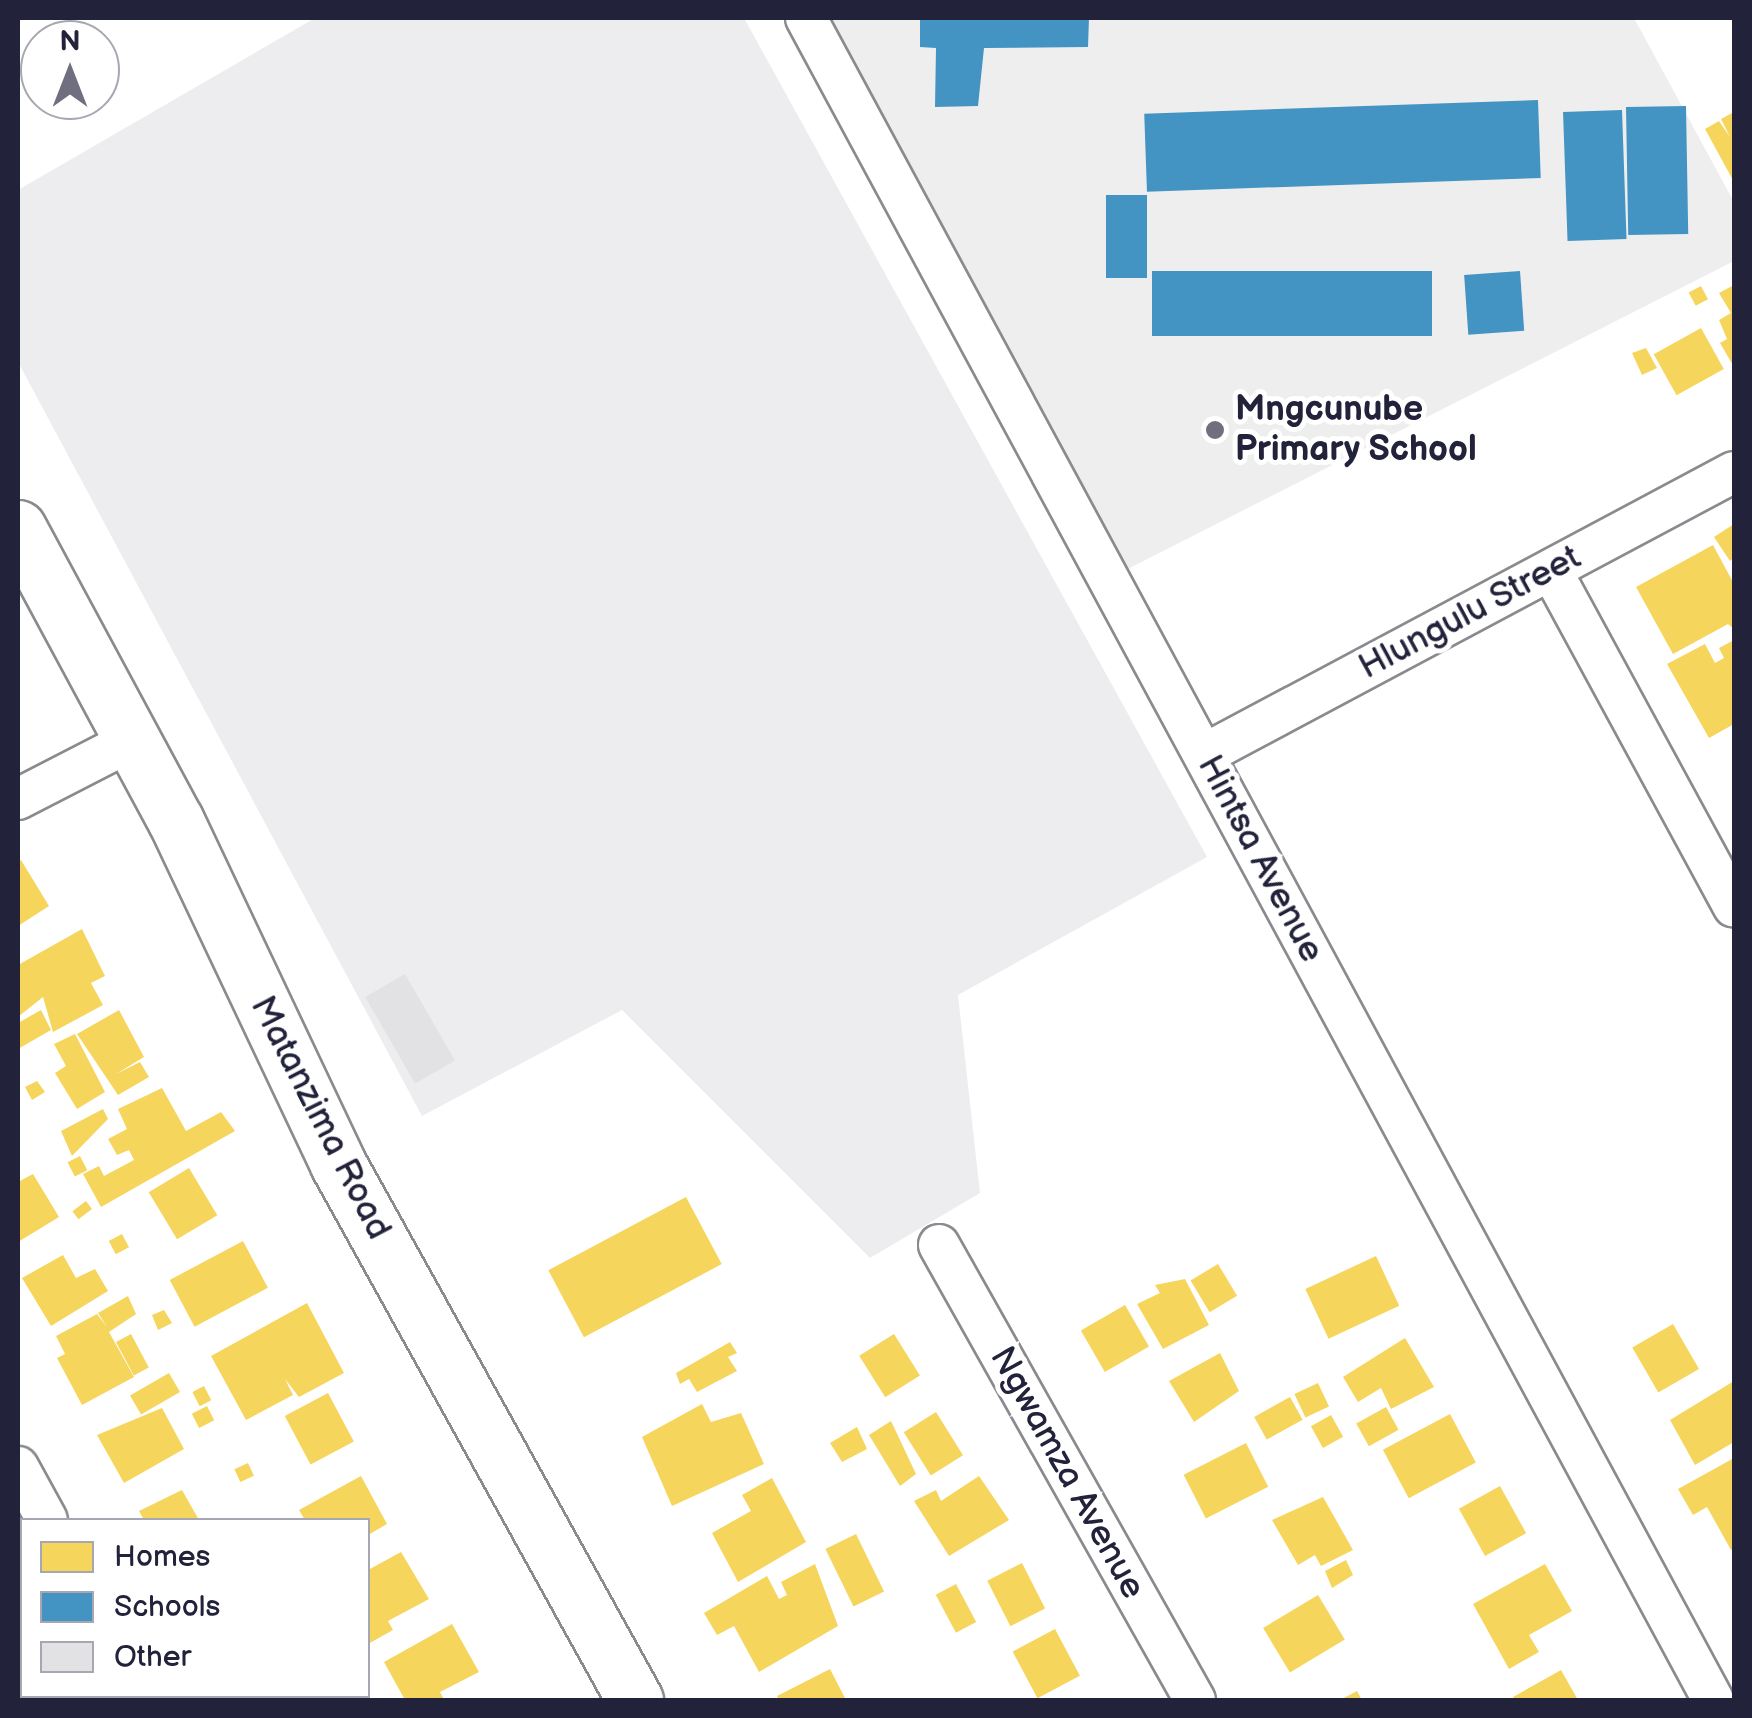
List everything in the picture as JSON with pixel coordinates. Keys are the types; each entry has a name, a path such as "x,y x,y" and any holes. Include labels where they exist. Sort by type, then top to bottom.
{"street":[{"name":"Hintsa Avenue","path":"806,18 1714,1700"},
{"name":"Hlungulu Street","path":"1204,754 1734,472"},
{"name":"Matanzima Road","path":"18,528 133,740 338,1164 634,1700"},
{"path":"1551,570 1734,907"},
{"path":"18,799 133,740"},
{"name":"Ngwamza Avenue","path":"940,1245 1195,1700"},
{"path":"18,1469 46,1518"}],"shaded area":[{"path":"315,18 744,18 1207,857 958,995 980,1193 870,1258 622,1010 422,1116 18,362 18,190"},
{"name":"Mngcunube Primary School","path":"806,18 1634,18 1734,202 1734,261 1110,578"}],"building: Homes":[{"path":"1734,112 1734,182 1705,129 1719,121 1730,137 1721,119"},
{"path":"1734,285 1734,367 1720,343 1727,339 1719,320 1731,313 1719,293"},
{"path":"1701,286 1708,299 1696,306 1689,293"},
{"path":"1701,328 1724,369 1677,395 1654,354"},
{"path":"1646,348 1657,368 1642,375 1632,353"},
{"path":"1734,524 1734,558 1730,561 1714,537"},
{"path":"1713,545 1734,584 1734,629 1728,624 1673,654 1636,587"},
{"path":"1734,640 1734,724 1709,738 1667,664 1705,644 1715,663 1724,658 1719,648"},
{"path":"21,860 49,906 18,926 18,862"},
{"path":"82,929 105,976 91,983 103,1005 53,1032 43,997 18,1017 18,965"},
{"path":"41,1010 51,1030 18,1049 18,1023"},
{"path":"119,1010 144,1057 116,1074 140,1062 149,1077 118,1095 77,1034"},
{"path":"75,1034 105,1092 77,1109 55,1073 66,1066 54,1044"},
{"path":"37,1081 45,1092 32,1100 25,1087"},
{"path":"162,1088 186,1131 221,1112 235,1131 101,1207 83,1174 99,1166 104,1176 134,1160 129,1150 117,1155 108,1139 127,1129 118,1109"},
{"path":"103,1109 108,1119 72,1156 61,1131"},
{"path":"80,1156 87,1170 75,1177 68,1162"},
{"path":"189,1168 217,1215 177,1239 149,1192"},
{"path":"33,1174 59,1217 18,1242 18,1182"},
{"path":"686,1197 722,1264 584,1337 548,1270"},
{"path":"86,1201 92,1209 78,1219 72,1211"},
{"path":"122,1234 129,1247 116,1254 109,1241"},
{"path":"243,1241 268,1288 195,1327 170,1280"},
{"path":"63,1255 76,1278 95,1269 108,1291 51,1326 22,1278"},
{"path":"1376,1256 1399,1306 1329,1339 1305,1289"},
{"path":"1218,1264 1237,1296 1210,1312 1191,1280"},
{"path":"1185,1279 1209,1325 1163,1349 1137,1304 1160,1293 1155,1285"},
{"path":"128,1296 136,1314 109,1332 134,1377 82,1405 57,1358 65,1354 56,1336 97,1314 107,1327 98,1313"},
{"path":"307,1303 344,1373 299,1397 285,1379 293,1395 246,1420 211,1356"},
{"path":"1125,1305 1149,1347 1105,1372 1081,1330"},
{"path":"164,1310 172,1323 158,1330 152,1315"},
{"path":"1673,1324 1699,1369 1658,1393 1632,1348"},
{"path":"131,1334 149,1368 134,1376 116,1342"},
{"path":"894,1334 920,1376 885,1397 859,1356"},
{"path":"1405,1338 1434,1387 1391,1409 1381,1388 1358,1402 1343,1377"},
{"path":"730,1342 737,1353 728,1357 737,1371 697,1392 689,1379 680,1384 676,1373"},
{"path":"1220,1353 1239,1391 1194,1422 1169,1381"},
{"path":"169,1373 180,1392 141,1415 130,1396"},
{"path":"1734,1381 1734,1442 1695,1465 1670,1420"},
{"path":"1318,1383 1329,1407 1305,1418 1294,1394"},
{"path":"204,1386 211,1400 200,1406 192,1392"},
{"path":"328,1393 354,1442 311,1465 285,1416"},
{"path":"1290,1397 1303,1420 1267,1440 1254,1417"},
{"path":"702,1404 711,1422 741,1413 764,1464 672,1506 642,1437"},
{"path":"207,1406 214,1420 199,1428 192,1414"},
{"path":"1386,1407 1399,1430 1369,1446 1356,1423"},
{"path":"162,1408 184,1449 124,1483 97,1435"},
{"path":"936,1412 963,1455 931,1475 904,1432"},
{"path":"1450,1414 1476,1463 1409,1498 1383,1450"},
{"path":"1331,1415 1343,1437 1323,1448 1311,1426"},
{"path":"891,1421 916,1474 900,1486 869,1435"},
{"path":"857,1427 867,1449 842,1462 830,1443"},
{"path":"1246,1443 1268,1487 1206,1518 1184,1475"},
{"path":"1734,1458 1731,1550 1707,1507 1693,1515 1678,1489"},
{"path":"248,1463 254,1476 240,1482 234,1469"},
{"path":"361,1476 387,1524 370,1534 370,1518 304,1518 299,1510"},
{"path":"979,1476 1009,1520 949,1556 914,1501 936,1490 941,1501"},
{"path":"772,1478 806,1542 738,1582 712,1533 751,1511 742,1495"},
{"path":"1500,1486 1526,1533 1485,1556 1459,1509"},
{"path":"182,1490 198,1518 143,1518 139,1511"},
{"path":"1323,1497 1353,1550 1321,1566 1315,1555 1298,1565 1272,1520"},
{"path":"856,1534 884,1592 853,1606 825,1549"},
{"path":"401,1552 429,1599 388,1621 393,1630 370,1643 370,1569"},
{"path":"1346,1560 1353,1575 1332,1588 1325,1571"},
{"path":"1022,1563 1045,1608 1010,1626 987,1581"},
{"path":"815,1564 838,1626 759,1672 734,1626 717,1635 704,1613 767,1576 779,1599 787,1595 781,1582"},
{"path":"1545,1564 1572,1611 1529,1635 1539,1652 1509,1669 1473,1604"},
{"path":"956,1584 976,1622 956,1633 936,1595"},
{"path":"1318,1595 1345,1640 1290,1673 1263,1628"},
{"path":"452,1624 479,1672 440,1692 444,1700 405,1700 384,1662"},
{"path":"1055,1629 1080,1676 1038,1698 1013,1652"},
{"path":"830,1669 846,1700 779,1700 777,1696"},
{"path":"1561,1670 1578,1700 1513,1697"},
{"path":"1357,1691 1362,1700 1340,1700"},
{"path":"83,1698 84,1700 43,1700"}],"building: Schools":[{"path":"920,18 1089,18 1088,47 984,48 978,106 935,107 936,48 920,47"},
{"path":"1538,100 1541,178 1147,192 1144,114"},
{"path":"1686,106 1688,234 1628,235 1626,107"},
{"path":"1622,110 1627,239 1568,241 1563,112"},
{"path":"1106,195 1147,195 1147,278 1106,278"},
{"path":"1152,271 1432,271 1432,336 1152,336"},
{"path":"1520,271 1524,331 1468,335 1464,275"}],"building: Other":[{"path":"405,974 455,1061 415,1084 365,997"}],"place":[{"name":"Mngcunube Primary School","path":"1215,430"}]}
